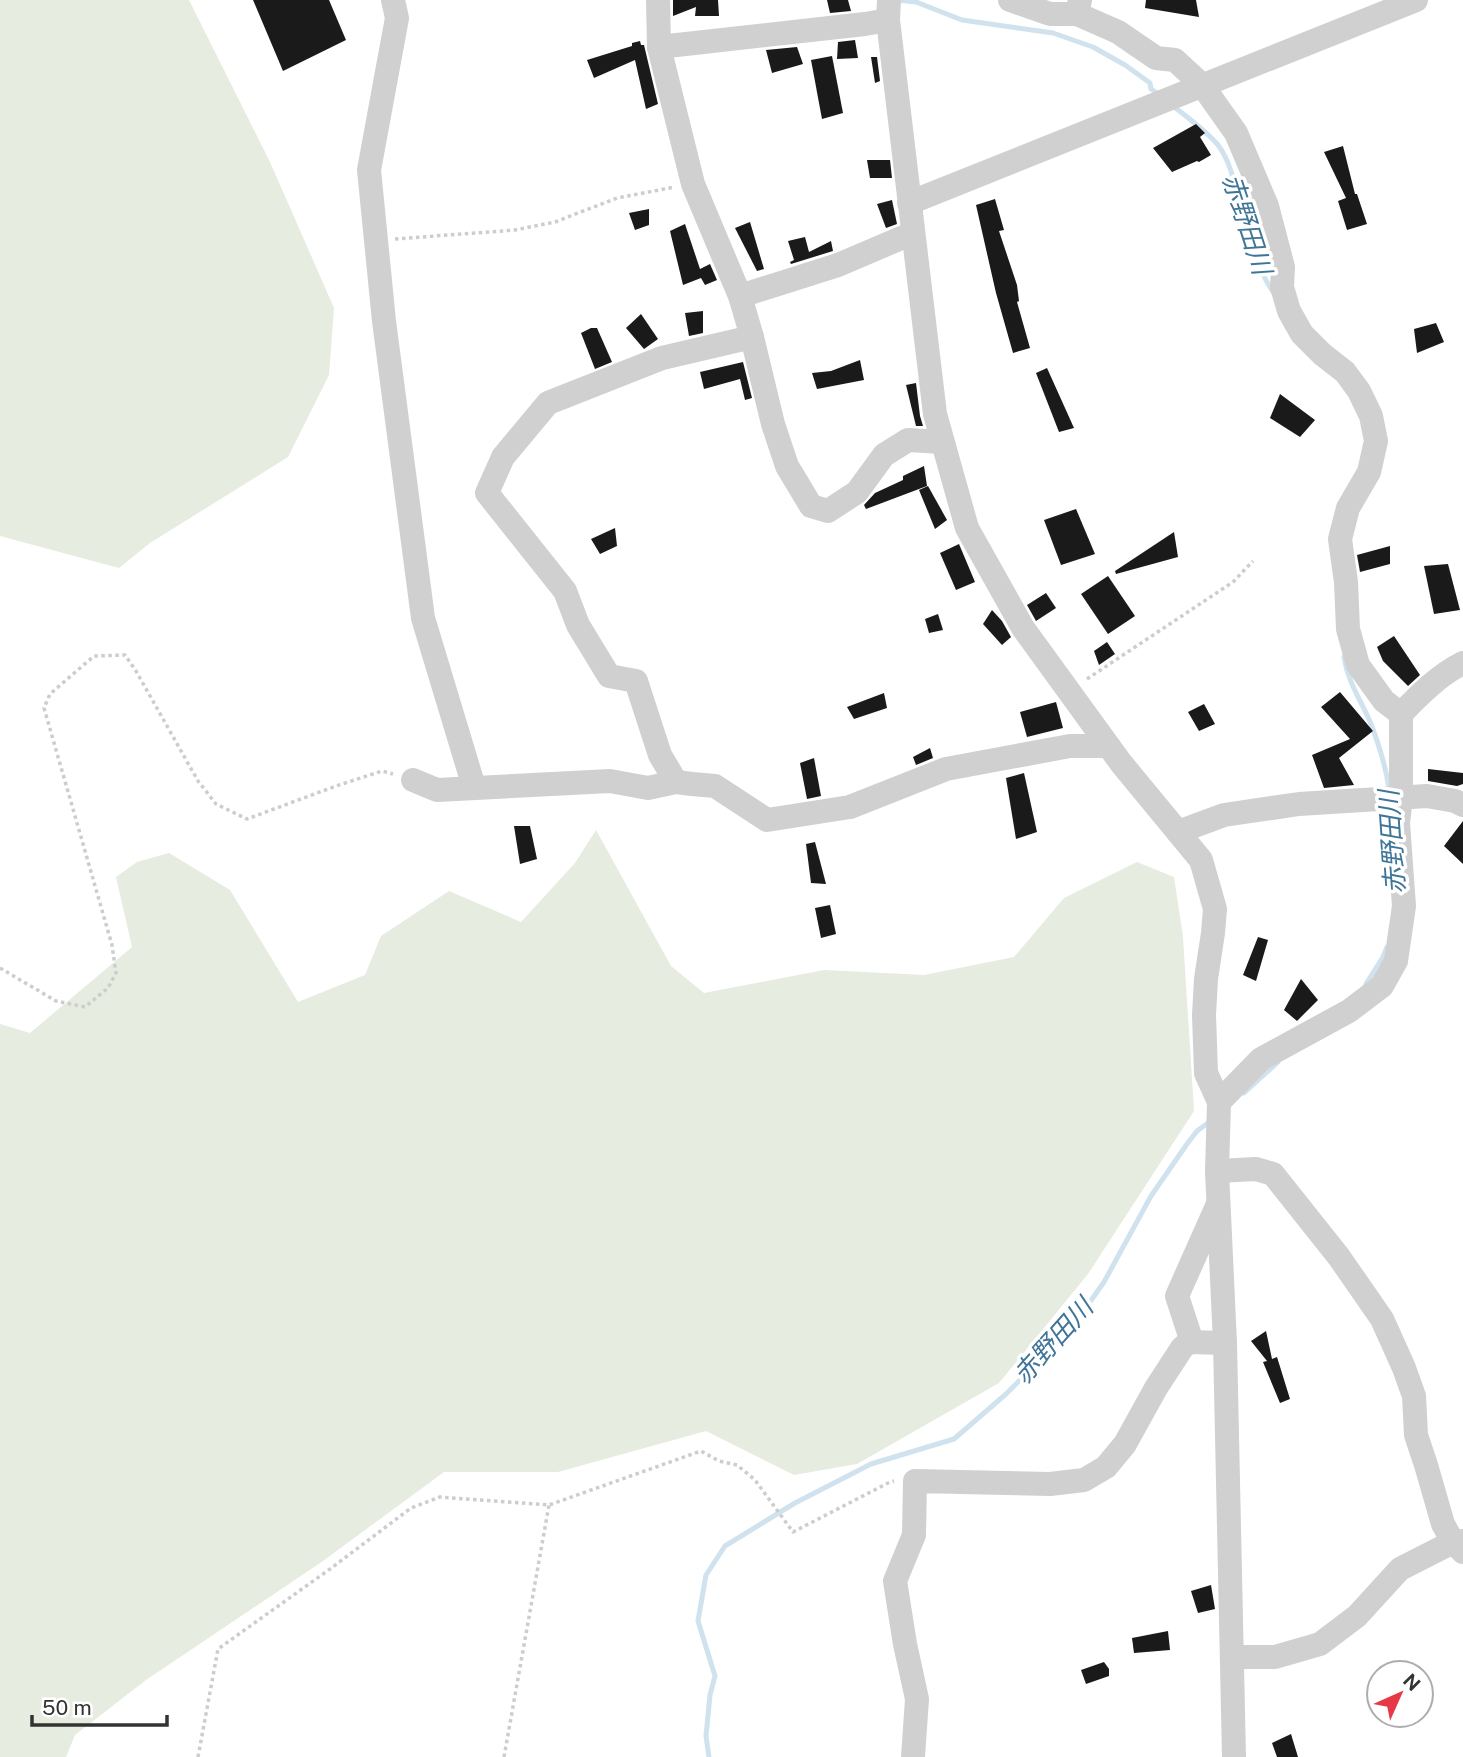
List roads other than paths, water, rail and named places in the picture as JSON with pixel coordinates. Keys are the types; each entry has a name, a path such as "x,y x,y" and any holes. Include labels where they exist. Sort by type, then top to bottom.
{"street":[{"path":"393,0 397,18 369,170 376,240 424,618 474,787"},
{"path":"658,0 659,47 693,184 740,296 773,424 787,466 811,506 828,511 857,492 884,455 908,440 942,442"},
{"path":"1010,0 1051,14 1079,7 1156,58 1175,60 1236,133 1267,206 1283,267 1282,287 1289,311 1301,334 1345,372 1359,391 1371,416 1376,441 1369,472 1348,508 1340,540 1346,582 1348,629 1358,664 1384,701 1401,714"},
{"path":"909,203 1416,0"},
{"path":"659,47 865,24 888,10 934,414 967,528 1023,628 1068,692 1108,746 1201,860 1215,909 1206,979 1206,1073 1219,1102 1217,1171 1225,1343 1234,1757"},
{"path":"740,296 838,265 913,233"},
{"path":"676,782 660,755 636,681 609,676 578,625 565,591 487,493 503,457 548,403 663,358 752,337"},
{"path":"1219,1102 1261,1059 1349,1011 1382,986 1396,961 1404,906 1398,822 1401,797 1401,714 1418,696 1463,663"},
{"path":"413,780 438,790 610,781 648,788 676,782 715,786 766,820 850,807 946,769 1070,746 1108,746"},
{"path":"1178,832 1224,815 1299,804 1427,796 1463,805"},
{"path":"1217,1171 1256,1169 1273,1174 1339,1257 1382,1319 1414,1396 1416,1435 1443,1524 1460,1545 1400,1569 1357,1616 1320,1644 1275,1657 1232,1657"},
{"path":"1192,1342 1177,1296 1218,1202"},
{"path":"913,1757 917,1699 895,1581 914,1535 915,1481 1050,1484 1084,1480 1105,1467 1125,1444 1182,1348 1189,1342 1225,1343"}],"waterway":[{"name":"赤野田川","path":"897,0 916,2 962,20 1053,33 1093,47 1125,65 1150,83 1151,89 1160,95"},
{"name":"赤野田川","path":"1173,106 1208,134 1226,159 1253,250 1273,292"},
{"name":"赤野田川","path":"1344,657 1352,683 1377,740 1389,789"},
{"name":"赤野田川","path":"1366,984 1387,947"},
{"name":"赤野田川","path":"1244,1093 1278,1062"},
{"name":"赤野田川","path":"709,1757 706,1736 710,1695 715,1676 698,1621 706,1575 725,1546 795,1503 871,1464 954,1439 1006,1394 1071,1329 1104,1282 1151,1196 1197,1131 1212,1120"}]}
